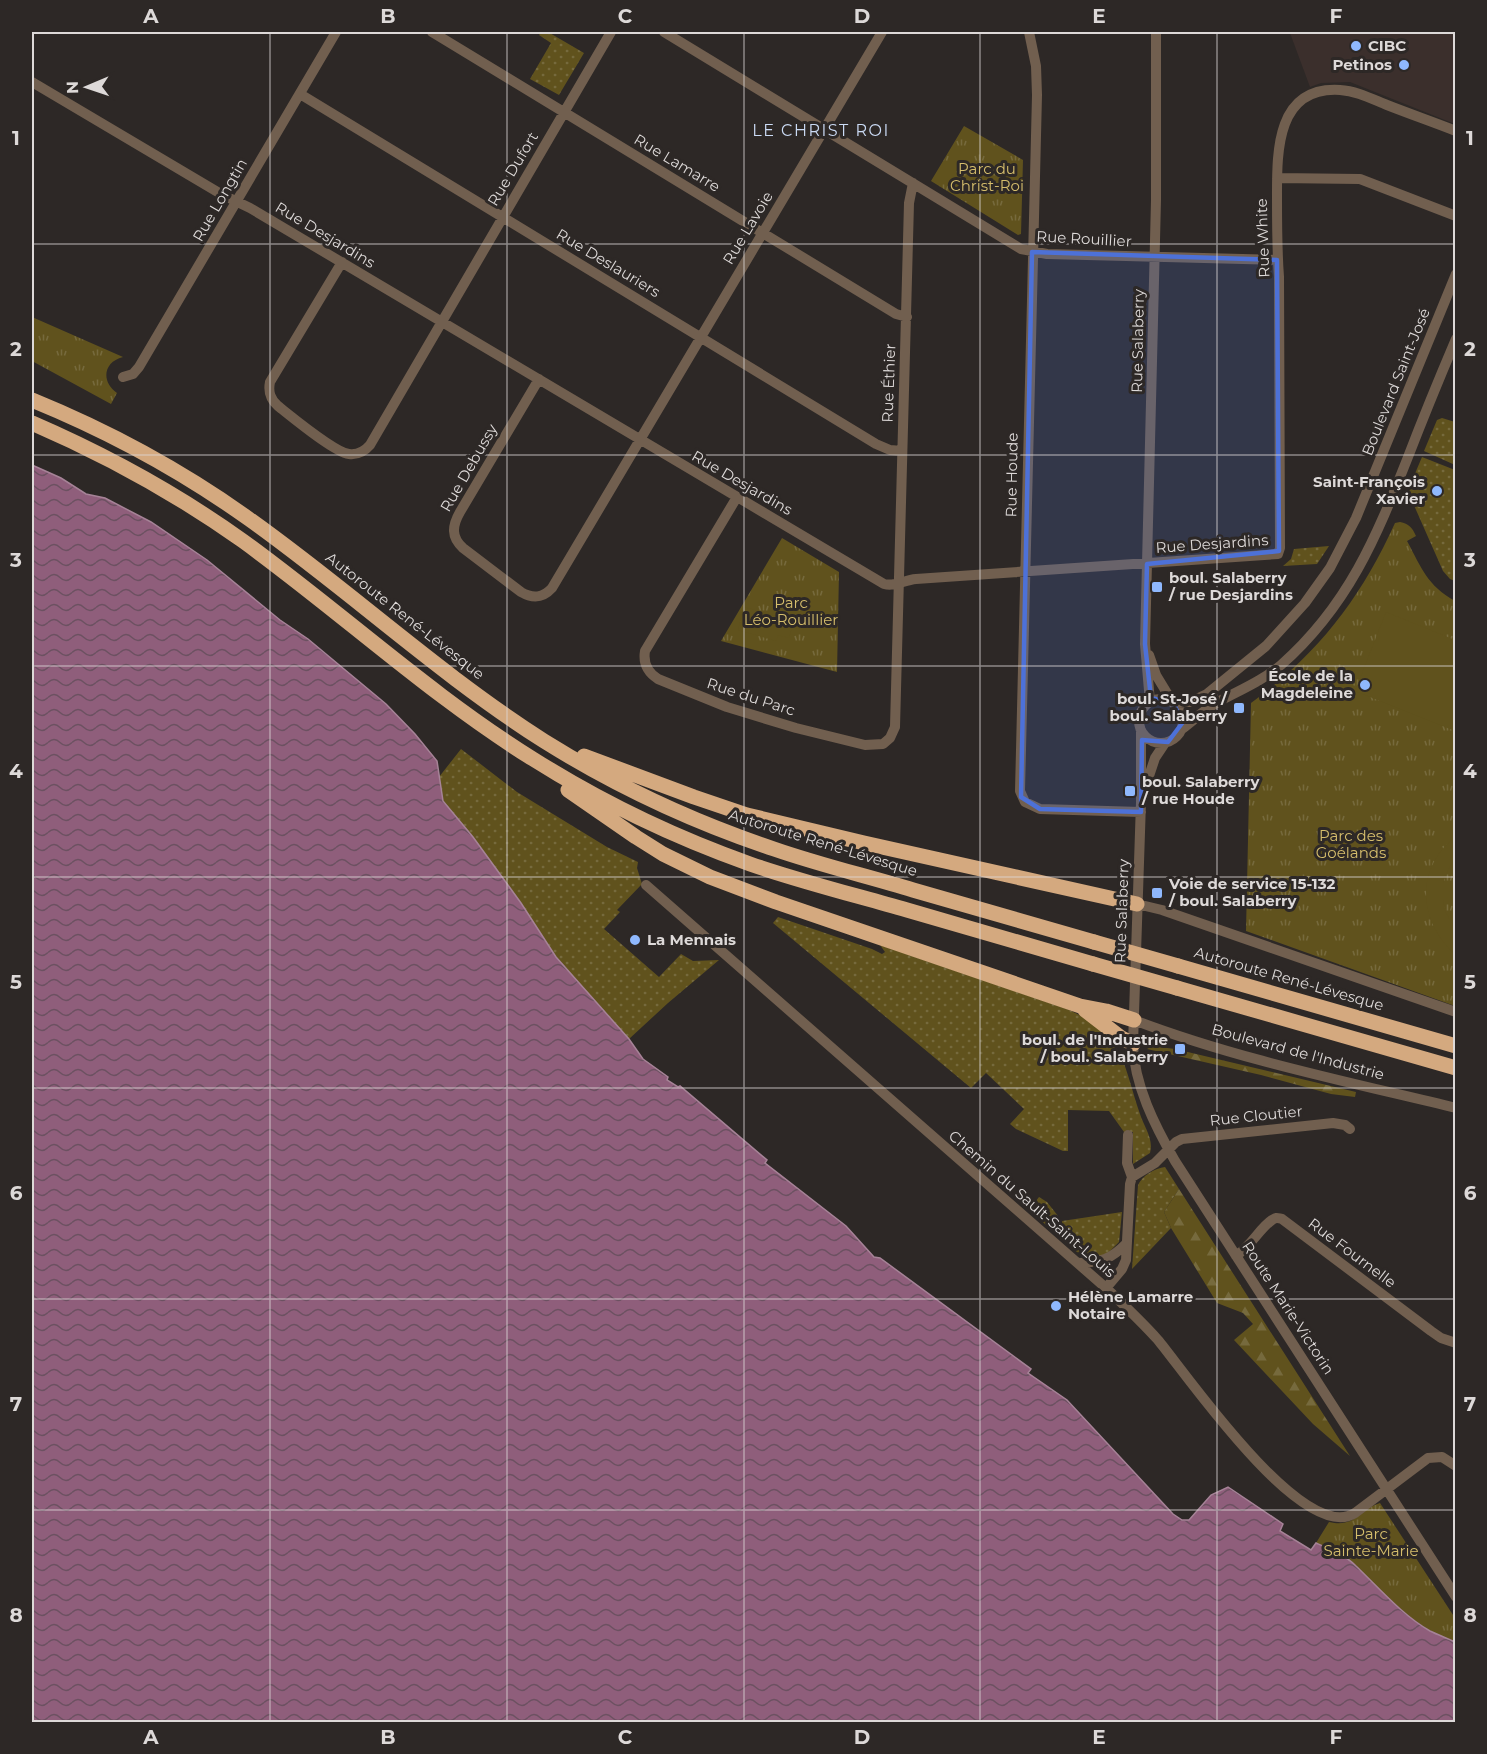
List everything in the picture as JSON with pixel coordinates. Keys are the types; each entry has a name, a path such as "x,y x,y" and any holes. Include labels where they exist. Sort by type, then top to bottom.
{"highway":[{"name":"Autoroute René-Lévesque","path":"32,400 122,442 176,472 233,508 274,537 459,681 545,741 637,793 727,833 801,858 1455,1046"},
{"path":"32,423 131,471 207,516 482,725 617,825 663,854 698,871 776,902 1080,1006 1134,1020"},
{"path":"482,725 533,759 596,796 717,852 796,878 1455,1068"},
{"path":"545,741 694,797 747,814 864,843 1137,904"},
{"path":"1080,1006 1132,1044"}],"street":[{"name":"Rue Longtin","path":"123,377 133,374 140,367 336,32"},
{"name":"Rue Lamarre","path":"432,32 896,314 906,317"},
{"name":"Rue Dufort","path":"342,262 269,387 274,403 336,449 356,454 362,453 370,445 611,32"},
{"name":"Rue Rouillier","path":"664,32 1014,246 1032,252 1277,260"},
{"name":"Rue Lavoie","path":"640,440 882,32"},
{"name":"Rue Houde","path":"1029,32 1036,78 1021,797 1030,805 1040,809 1141,807"},
{"name":"Rue Salaberry","path":"1150,702 1145,644 1155,257 1156,34"},
{"name":"Rue Desjardins","path":"32,82 221,194 342,262 884,584 892,586 909,580 1275,555 1280,551 1280,545"},
{"name":"Rue White","path":"1280,545 1277,178 1278,144 1285,121 1299,102 1322,91 1339,90 1361,94 1455,131"},
{"name":"Rue Deslauriers","path":"300,94 876,444 890,450 902,451"},
{"path":"1277,178 1360,179 1455,216"},
{"name":"Rue Éthier","path":"899,584 909,196 913,183"},
{"name":"Boulevard Saint-José","path":"1173,703 1190,702 1201,697 1234,673 1280,632 1323,579 1341,550 1356,518 1455,274"},
{"path":"1182,729 1182,716 1173,703 1162,699 1150,702 1140,714 1141,730 1153,741 1165,743 1176,737 1182,729 1210,707 1249,687 1273,671 1312,634 1337,603 1373,541 1455,339"},
{"name":"Rue Debussy","path":"539,380 460,512 453,530 459,544 525,595 541,596 552,588 640,440"},
{"name":"Rue du Parc","path":"737,497 645,651 646,667 658,679 716,704 784,724 865,745 883,744 890,738 895,728 899,584"},
{"name":"Rue Salaberry","path":"1145,644 1156,675 1173,703"},
{"name":"Rue Salaberry","path":"1134,1020 1141,807 1141,730"},
{"name":"Rue Salaberry","path":"1141,807 1152,764 1165,743"},
{"name":"Chemin du Sault-Saint-Louis","path":"646,885 1106,1288 1157,1340 1250,1455 1297,1498 1327,1516 1341,1519 1355,1513 1386,1489"},
{"path":"1137,904 1157,908 1455,1012"},
{"name":"Route Marie-Victorin","path":"1134,1020 1132,1044 1134,1058 1145,1098 1168,1150 1455,1597"},
{"name":"Boulevard de l'Industrie","path":"1134,1020 1157,1029 1261,1059 1455,1108"},
{"name":"Rue Cloutier","path":"1168,1150 1182,1139 1333,1123 1345,1125 1350,1129"},
{"path":"1106,1288 1124,1265 1132,1176 1127,1163 1128,1135"},
{"path":"1132,1176 1155,1163 1168,1150"},
{"name":"Rue Fournelle","path":"1236,1256 1252,1244 1272,1221 1282,1219 1438,1336 1455,1343"},
{"path":"1078,1263 1105,1260 1127,1243"},
{"path":"1386,1489 1428,1458 1442,1457 1455,1466"}],"highlighted area":[{"path":"1032,252 1277,260 1279,551 1147,564 1145,644 1151,698 1173,703 1183,722 1168,742 1142,740 1141,812 1040,809 1021,797"}],"shaded area":[{"path":"1288,32 1455,32 1455,124 1350,82 1321,83 1310,87"}],"green space":[{"path":"541,32 548,32 584,53 559,95 530,79 551,43 539,35"},
{"name":"Parc du Christ-Roi","path":"964,126 1023,160 1021,234 1018,235 931,181"},
{"path":"32,317 123,357 111,363 106,373 108,383 117,393 111,404 32,361"},
{"path":"1442,418 1455,422 1455,465 1424,451 1437,420"},
{"path":"1422,457 1455,470 1455,581 1443,571 1409,494 1408,490"},
{"name":"Parc des Goélands","path":"1395,523 1408,525 1415,533 1416,536 1407,541 1426,576 1438,589 1455,601 1455,1006 1246,931 1251,703 1297,665 1335,623 1368,576"},
{"name":"Parc Léo-Rouillier","path":"782,538 839,572 837,672 721,641"},
{"path":"1329,546 1317,564 1283,566 1291,559 1294,549"},
{"path":"744,607 794,621 789,638 778,635 776,641 738,630"},
{"path":"1386,612 1455,640 1455,731 1355,691"},
{"path":"461,749 517,792 607,847 638,862 637,868 642,884 617,910 620,912 604,929 659,977 681,954 693,961 719,960 629,1039 556,957 521,903 473,837 443,801 439,777"},
{"path":"1455,837 1455,858 1443,883 1443,900 1446,913 1455,929 1455,954 1443,941 1434,926 1428,911 1426,895 1433,864 1442,850"},
{"path":"778,917 882,954 885,952 880,945 1067,1009 1086,1019 1111,1040 1118,1051 1150,1138 1150,1153 1133,1164 1133,1132 1124,1132 1109,1111 1068,1110 1068,1151 1063,1151 1016,1129 1010,1124 1024,1109 986,1073 971,1088 773,923"},
{"path":"1152,1046 1175,1049 1356,1092 1355,1097 1331,1094 1261,1075 1147,1049"},
{"path":"1165,1167 1179,1189 1164,1212 1171,1228 1132,1269 1138,1185 1149,1173"},
{"path":"1179,1189 1350,1456 1313,1424 1234,1340 1253,1324 1243,1313 1217,1303 1171,1228 1164,1212"},
{"path":"1039,1197 1047,1202 1062,1221 1122,1212 1119,1242 1107,1254 1094,1258 1077,1252 1029,1210"},
{"name":"Parc Sainte-Marie","path":"1380,1503 1455,1618 1454,1641 1419,1624 1352,1562 1316,1543 1329,1522 1345,1523"}],"water":[{"path":"32,465 61,478 86,494 105,498 151,522 207,560 386,704 437,761 443,801 473,837 521,903 556,957 629,1039 643,1059 668,1077 667,1080 680,1086 767,1160 765,1163 846,1226 874,1257 880,1258 1031,1369 1028,1373 1067,1400 1173,1514 1182,1520 1189,1520 1211,1495 1228,1487 1283,1524 1280,1531 1311,1550 1316,1543 1347,1559 1420,1625 1455,1642 1455,1722 32,1722"}],"place":[{"name":"CIBC","path":"1356,46"},
{"name":"Petinos","path":"1404,65"},
{"name":"Saint-François Xavier","path":"1437,491"},
{"name":"boul. Salaberry / rue Desjardins","path":"1157,587"},
{"name":"École de la Magdeleine","path":"1365,685"},
{"name":"boul. St-José / boul. Salaberry","path":"1239,708"},
{"name":"boul. Salaberry / rue Houde","path":"1130,791"},
{"name":"Voie de service 15-132 / boul. Salaberry","path":"1157,893"},
{"name":"La Mennais","path":"635,940"},
{"name":"boul. de l'Industrie / boul. Salaberry","path":"1180,1049"},
{"name":"Hélène Lamarre Notaire","path":"1056,1306"}],"district":[{"name":"LE CHRIST ROI","path":"821,130"}]}
